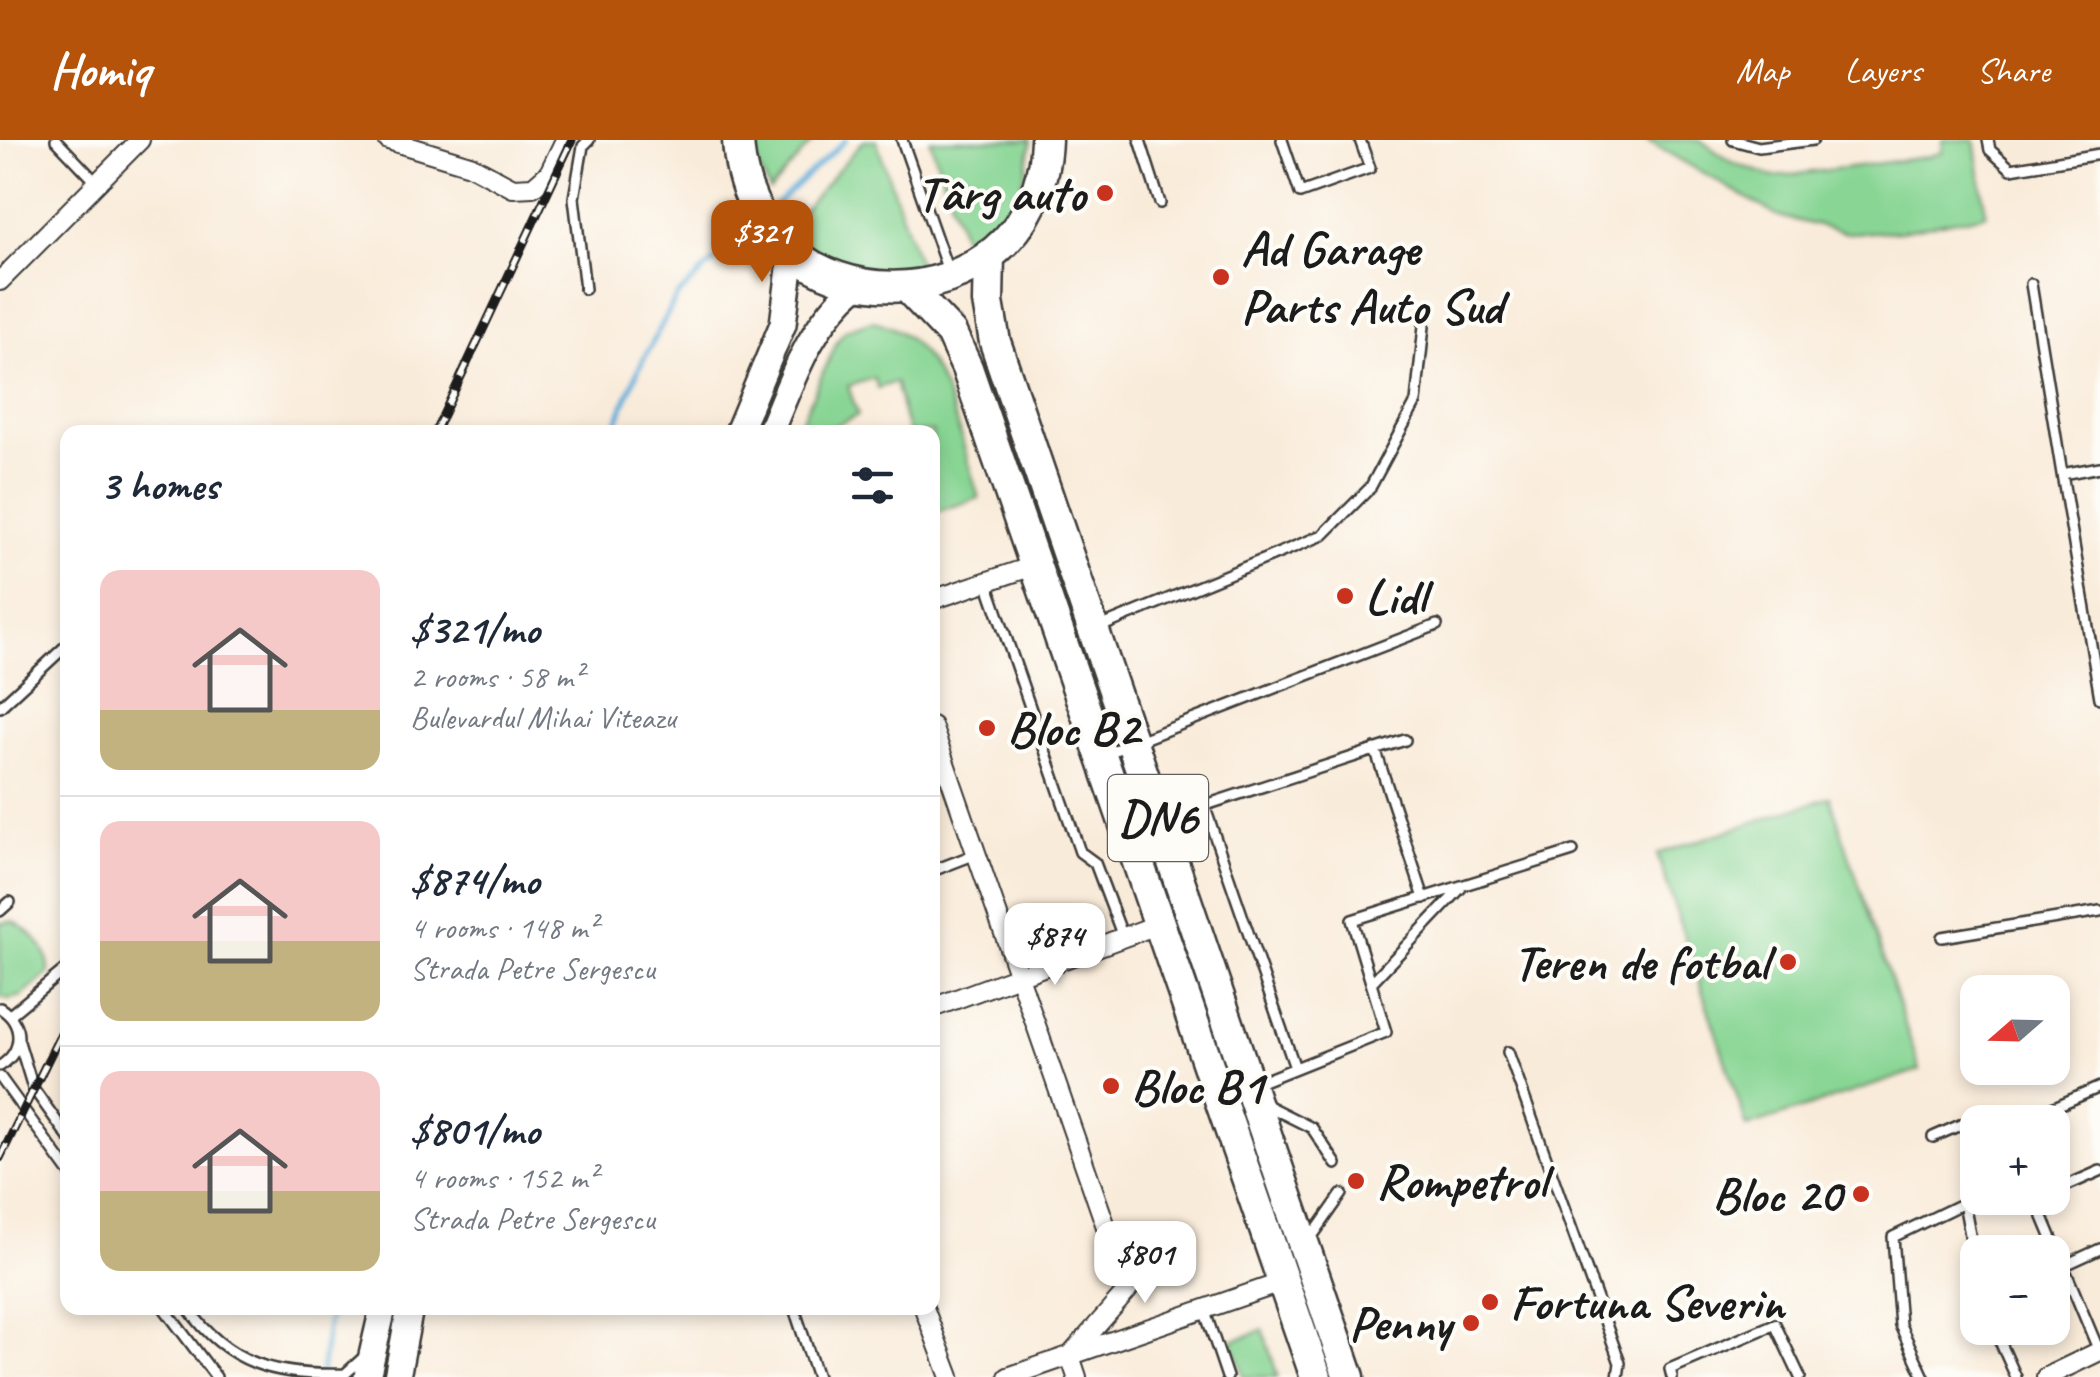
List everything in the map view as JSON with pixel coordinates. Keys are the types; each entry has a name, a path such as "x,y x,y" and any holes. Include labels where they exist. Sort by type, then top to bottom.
{"main road":[{"path":"738,140 749,192 787,247 834,278 857,285 909,288 951,278 990,255 1028,211 1039,184 1046,140"},
{"path":"741,425 783,324 787,247"},
{"name":"DN6","path":"990,255 988,302 995,342 1093,630 1162,923 1316,1377"},
{"path":"773,425 809,340 826,314 857,285"},
{"name":"DN6","path":"909,288 940,319 961,353 1036,565 1118,748 1158,820 1349,1377"},
{"path":"367,1377 381,1315"},
{"path":"397,1377 409,1315"}],"street":[{"path":"0,280 140,140"},
{"path":"388,140 418,145 470,165 498,183 533,187 549,173 565,140"},
{"path":"940,597 1036,565"},
{"path":"940,749 1128,1290 1070,1356"},
{"path":"940,1005 1162,923"},
{"path":"1008,1377 1284,1282"},
{"path":"927,1315 950,1377"},
{"path":"2046,1377 2100,1351"},
{"path":"1070,1356 1077,1377"}],"lane":[{"path":"56,140 96,182"},
{"path":"585,289 574,198 583,146 589,140"},
{"path":"902,140 951,278"},
{"path":"1140,140 1160,203"},
{"path":"1282,140 1300,193 1370,168 1360,140"},
{"path":"1733,140 1759,147 1812,140"},
{"path":"1988,140 1990,150 2011,169 2100,154"},
{"path":"2032,284 2097,661 2100,698"},
{"path":"1093,630 1323,535 1370,488 1416,402 1424,326"},
{"path":"2062,474 2100,468"},
{"path":"987,582 1080,852 1095,862 1123,938"},
{"path":"1118,748 1437,626"},
{"path":"0,707 60,651"},
{"path":"1158,820 1406,740"},
{"path":"1375,749 1424,898"},
{"path":"1204,805 1296,1068"},
{"path":"1336,1164 1312,1128 1253,1094 1296,1068 1386,1032 1352,920 1573,851"},
{"path":"940,867 976,854"},
{"path":"1371,983 1464,885"},
{"path":"0,911 10,902"},
{"path":"1942,937 2100,911"},
{"path":"10,1014 60,973"},
{"path":"0,1008 10,1014 33,1088 60,1126"},
{"path":"0,1066 10,1060 18,1042"},
{"path":"1508,1052 1620,1363 1618,1377"},
{"path":"0,1077 60,1160"},
{"path":"2059,1105 2100,1087"},
{"path":"1933,1137 1960,1125"},
{"path":"2070,1184 2100,1172"},
{"path":"1305,1247 1342,1194"},
{"path":"1924,1377 1900,1325 1893,1237 1960,1205"},
{"path":"2070,1263 2100,1249"},
{"path":"2070,1282 2100,1351"},
{"path":"1204,1309 1227,1377"},
{"path":"169,1315 216,1377"},
{"path":"193,1315 208,1337 260,1368 345,1374 375,1342"},
{"path":"796,1315 817,1377"},
{"path":"1672,1377 1670,1369 1775,1324 1800,1377"},
{"path":"2002,1345 2016,1377"}],"green space":[{"path":"756,140 814,140 770,191 758,166"},
{"path":"864,140 876,140 921,270 885,273 848,266 815,250 790,225"},
{"path":"930,140 1031,140 1025,174 1013,204 994,229 968,252"},
{"path":"1646,140 1700,140 1731,162 1774,177 1927,157 1942,152 1943,140 1975,140 1986,214 1901,231 1848,233 1778,216"},
{"path":"872,321 896,330 916,346 945,392 979,498 940,511 940,425 906,425 895,382 878,388 874,378 848,386 858,415 836,425 799,425 846,330"},
{"name":"Teren de fotbal","path":"1830,797 1920,1070 1747,1127 1657,854"},
{"path":"12,921 38,942 47,957 49,973 22,996 9,999 0,997 0,923"},
{"path":"1263,1330 1278,1377 1244,1377 1232,1341"}],"waterway":[{"path":"770,210 846,140"},
{"path":"616,425 639,368 677,296 754,224"},
{"path":"321,1374 329,1315"}],"railway":[{"path":"438,425 572,140"},
{"path":"0,1158 60,1035"}],"place":[{"name":"Târg auto","path":"1105,193"},
{"name":"Ad Garage Parts Auto Sud","path":"1221,277"},
{"name":"Lidl","path":"1345,596"},
{"name":"Bloc B2","path":"987,728"},
{"name":"Teren de fotbal","path":"1788,962"},
{"name":"Bloc B1","path":"1111,1086"},
{"name":"Rompetrol","path":"1356,1181"},
{"name":"Bloc 20","path":"1861,1194"},
{"name":"Fortuna Severin","path":"1490,1302"},
{"name":"Penny","path":"1471,1323"}]}
